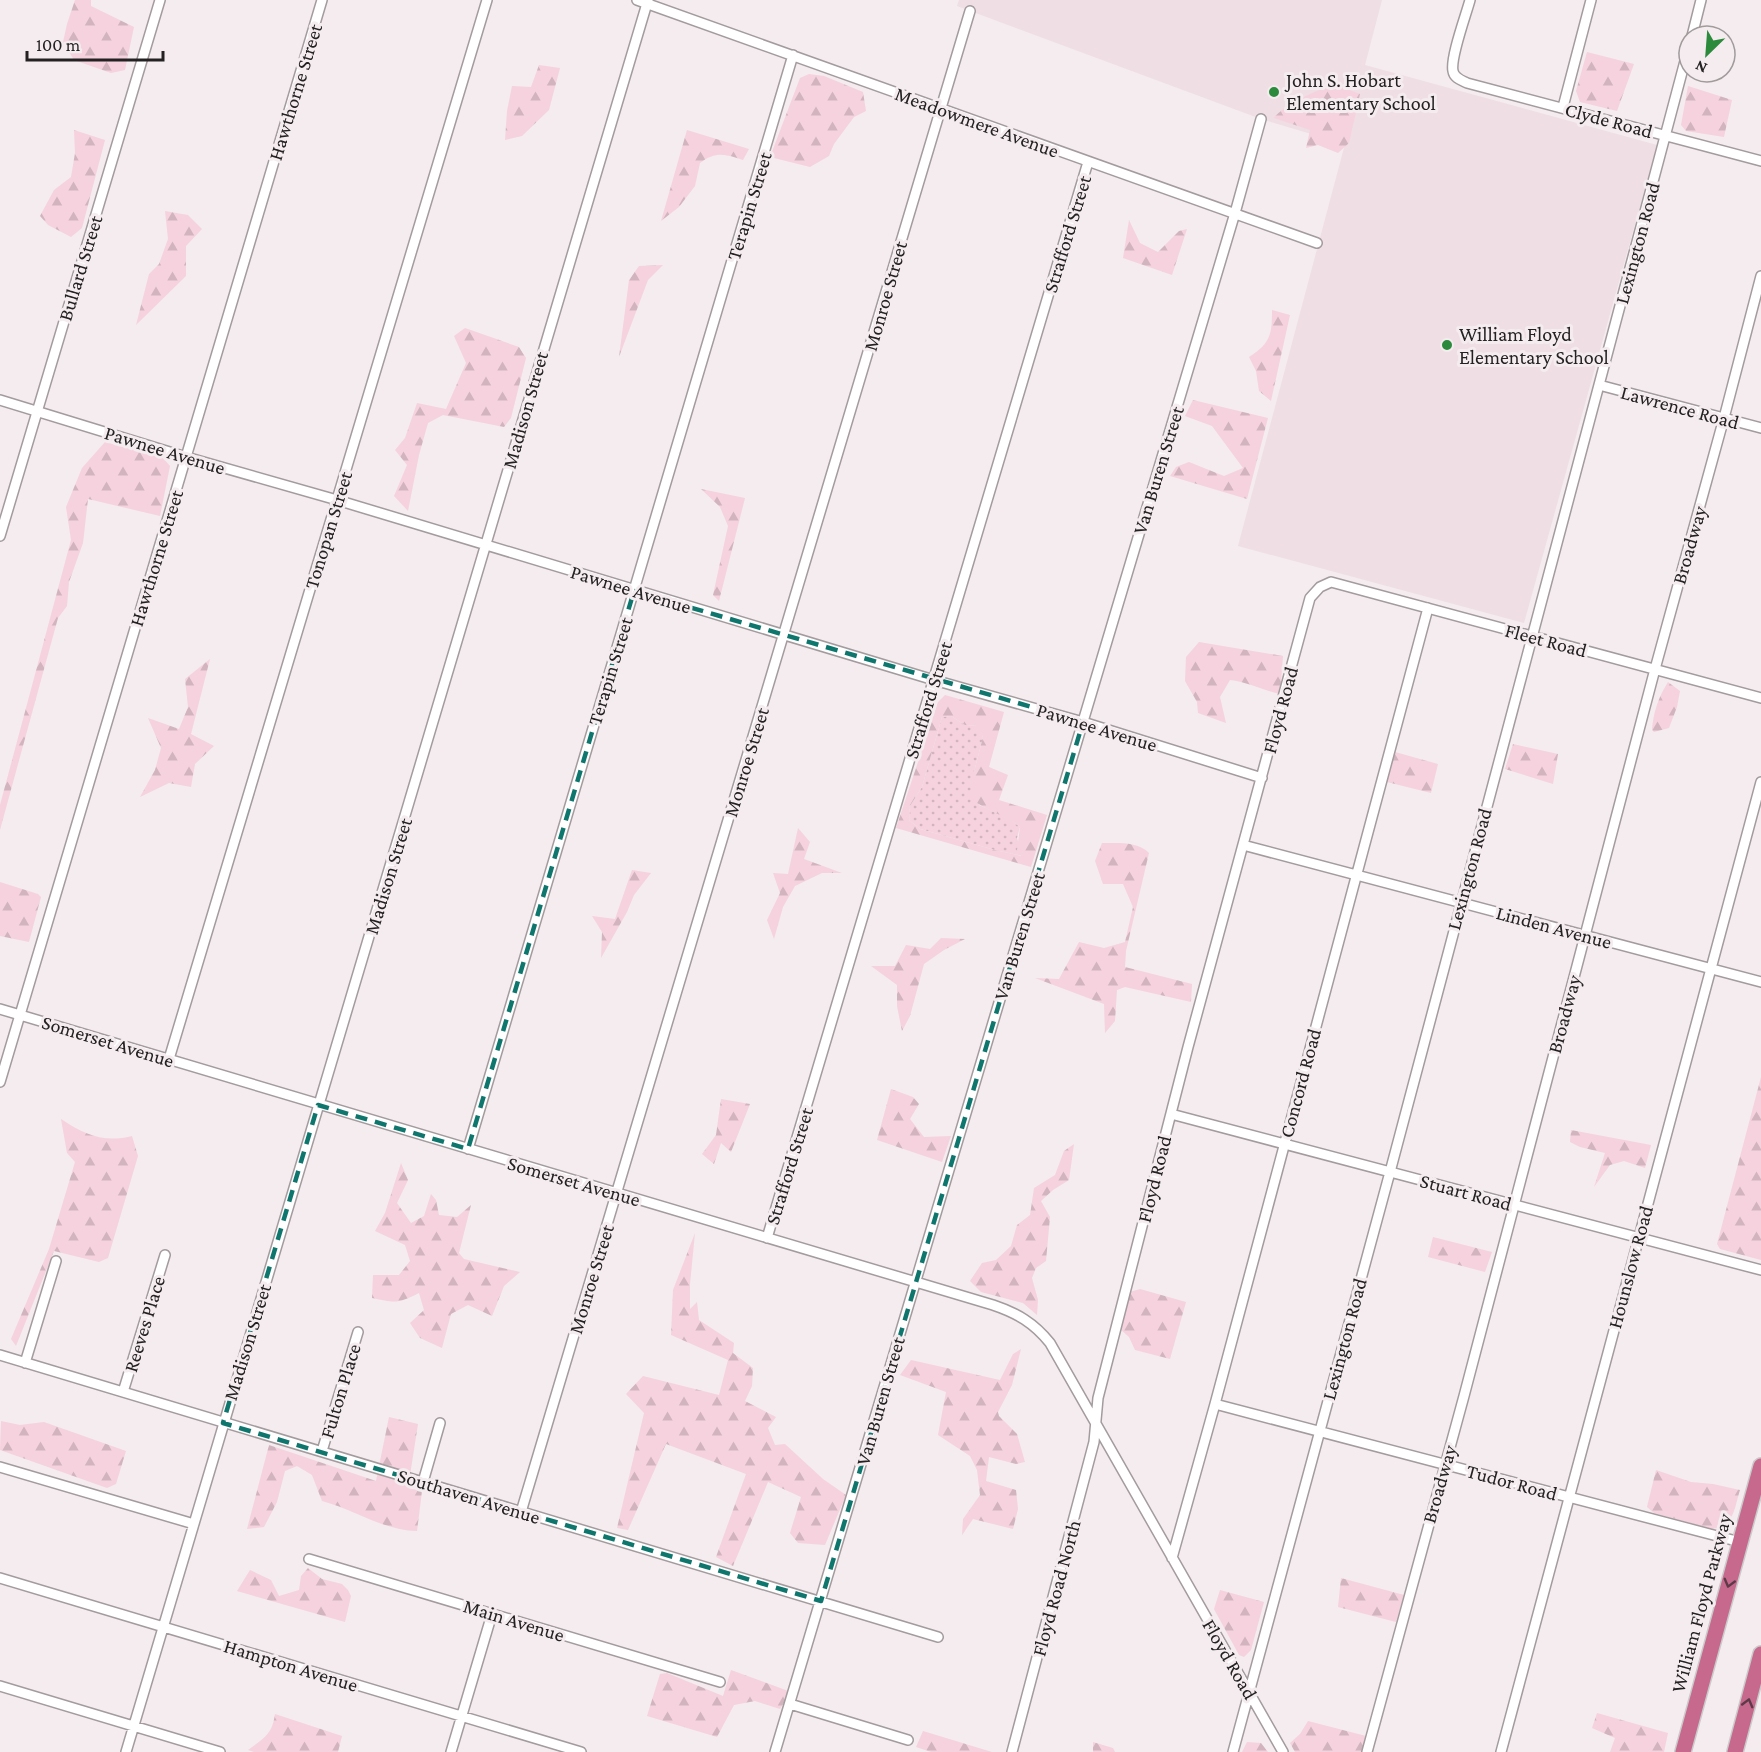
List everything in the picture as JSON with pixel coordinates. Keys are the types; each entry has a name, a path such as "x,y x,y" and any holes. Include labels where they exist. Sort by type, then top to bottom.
{"highway":[{"name":"William Floyd Parkway","path":"1683,1752 1761,1466"},
{"path":"1735,1752 1761,1654"}],"street":[{"name":"Bullard Street","path":"0,536 160,0"},
{"name":"Hawthorne Street","path":"0,1082 322,0"},
{"name":"Tonopan Street","path":"169,1059 487,0"},
{"name":"Meadowmere Avenue","path":"638,0 1317,243"},
{"name":"Clyde Road","path":"1470,0 1453,62 1453,73 1457,78 1467,83 1761,161"},
{"path":"1563,107 1591,0"},
{"path":"1695,24 1701,0"},
{"name":"Madison Street","path":"126,1752 648,2"},
{"name":"Monroe Street","path":"522,1512 970,11"},
{"name":"Terapin Street","path":"468,1149 793,55"},
{"name":"Lexington Road","path":"1233,1752 1390,1172 1679,84"},
{"name":"Van Buren Street","path":"775,1752 1235,213 1261,119"},
{"name":"Strafford Street","path":"767,1238 1088,162"},
{"name":"Broadway","path":"1367,1752 1761,276"},
{"name":"Lawrence Road","path":"1599,385 1761,428"},
{"name":"Pawnee Avenue","path":"0,400 634,591 1083,722 1262,778"},
{"name":"Fleet Road","path":"1332,582 1761,698"},
{"name":"Floyd Road","path":"1283,1752 1096,1422 1098,1398 1171,1114 1310,598 1320,587 1332,582"},
{"name":"Concord Road","path":"1172,1558 1428,608"},
{"name":"Hounslow Road","path":"1501,1752 1761,782"},
{"name":"Linden Avenue","path":"1243,845 1761,982"},
{"name":"Somerset Avenue","path":"0,1009 1010,1310 1029,1321 1050,1343 1096,1422"},
{"name":"Stuart Road","path":"1171,1114 1761,1270"},
{"name":"Reeves Place","path":"123,1392 165,1256"},
{"path":"25,1363 56,1260"},
{"name":"Fulton Place","path":"322,1451 358,1332"},
{"name":"Southaven Avenue","path":"0,1355 938,1637"},
{"name":"Tudor Road","path":"1215,1404 1740,1542"},
{"name":"Floyd Road North","path":"1012,1752 1091,1453 1096,1422"},
{"path":"423,1482 440,1423"},
{"path":"0,1467 194,1524"},
{"name":"Main Avenue","path":"309,1559 720,1682"},
{"name":"Hampton Avenue","path":"0,1578 581,1752"},
{"path":"451,1752 492,1614"},
{"path":"0,1686 220,1752"},
{"path":"790,1704 908,1740"}],"highlighted area":[{"path":"634,591 1083,722 821,1601 223,1423 318,1105 468,1149"}],"shaded area":[{"name":"William Floyd Elementary School","path":"959,0 1382,0 1365,65 1657,145 1524,623 1238,546 1345,144 1261,119 957,6"}],"green space":[{"path":"75,0 91,0 91,6 134,27 125,70 111,73 74,60 63,42"},
{"path":"1587,52 1634,64 1617,111 1580,102 1576,91"},
{"path":"539,65 560,68 549,110 522,136 505,140 512,86 531,87"},
{"path":"809,74 824,76 863,92 866,111 854,117 834,144 829,156 810,167 770,157 800,78"},
{"path":"1336,85 1360,94 1349,143 1338,153 1318,145 1306,148 1310,130 1274,118 1302,98"},
{"path":"1688,86 1732,100 1724,137 1686,131 1681,125"},
{"path":"74,130 105,140 82,228 71,237 48,225 40,216 54,190 71,177 75,153"},
{"path":"687,130 749,149 743,160 716,155 700,163 695,186 679,207 661,221"},
{"path":"165,211 188,215 202,229 186,246 186,276 136,325 149,274 159,264 168,239"},
{"path":"1129,220 1140,243 1158,252 1179,231 1187,229 1172,275 1123,258"},
{"path":"663,265 648,280 619,357 629,280 639,266"},
{"path":"1272,310 1290,315 1271,401 1259,391 1256,371 1249,357 1262,347 1269,337"},
{"path":"465,328 519,347 526,358 511,418 504,427 443,415 428,423 408,511 394,496 407,465 395,450 405,438 417,403 446,409 466,363 454,336"},
{"path":"1193,400 1268,418 1247,499 1170,476 1176,467 1189,462 1224,476 1243,468 1212,426 1185,416"},
{"path":"105,442 163,458 170,466 160,516 88,499 83,543 69,582 67,606 58,618 0,830 0,805 71,540 66,507 82,468"},
{"path":"701,489 745,498 719,601 713,595 728,526 720,507"},
{"path":"1199,642 1283,656 1280,694 1230,680 1220,697 1226,723 1198,713 1197,702 1185,681 1186,657"},
{"path":"210,659 191,734 214,746 195,764 191,787 169,783 140,797 155,770 161,748 148,718 179,729 188,707 185,679"},
{"path":"1668,682 1680,691 1677,707 1669,728 1654,732 1652,730 1655,711"},
{"path":"945,695 1004,712 989,767 1008,775 999,800 1047,815 1031,867 896,828 938,702","holes":["951,716 965,725 977,726 983,737 974,772 972,799 1020,827 1017,850 1022,856 920,829 909,820 910,806 922,787 942,717"]},
{"path":"951,716 965,725 978,726 983,737 974,772 979,805 1008,818 1020,827 1017,838 1023,856 920,829 909,820 910,806 922,787 942,717"},
{"path":"1513,744 1558,754 1553,784 1505,769"},
{"path":"1395,752 1438,764 1431,793 1387,782"},
{"path":"798,828 810,842 804,859 842,873 822,873 795,886 783,907 774,939 767,920 780,893 773,873 788,874"},
{"path":"1102,843 1139,846 1149,853 1126,951 1125,967 1192,984 1191,1002 1125,987 1117,990 1115,1021 1105,1033 1104,1004 1035,978 1059,979 1079,942 1104,948 1125,942 1133,907 1123,884 1103,884 1095,861"},
{"path":"632,870 651,873 634,895 601,958 602,932 592,916 615,919"},
{"path":"0,882 41,897 29,942 0,936"},
{"path":"941,938 965,939 924,964 910,1016 902,1031 897,1006 897,985 871,966 895,966 906,945 930,949"},
{"path":"1761,1077 1761,1260 1720,1249 1717,1244"},
{"path":"891,1089 913,1097 919,1104 910,1119 924,1137 951,1136 942,1162 877,1140"},
{"path":"721,1099 750,1104 731,1152 721,1143 714,1164 702,1154 716,1135"},
{"path":"61,1119 95,1136 112,1139 132,1136 138,1156 108,1258 99,1262 54,1251 16,1346 11,1339 49,1249 75,1162 67,1153"},
{"path":"1571,1130 1651,1145 1645,1168 1624,1161 1610,1165 1594,1187 1605,1153 1570,1142"},
{"path":"1074,1144 1069,1180 1041,1201 1050,1217 1046,1261 1036,1268 1032,1278 1038,1300 1037,1315 1023,1303 981,1292 970,1281 982,1263 996,1260 1011,1246 1017,1225 1030,1215 1034,1188 1055,1175 1064,1151"},
{"path":"401,1163 408,1180 397,1203 411,1223 424,1216 431,1194 436,1200 439,1215 457,1217 471,1205 459,1253 464,1259 520,1272 504,1286 492,1316 468,1305 451,1314 442,1348 420,1338 410,1323 424,1310 419,1293 396,1302 372,1298 373,1275 399,1275 410,1261 405,1245 375,1231 385,1213"},
{"path":"695,1233 690,1309 697,1302 699,1320 734,1343 733,1353 753,1368 752,1386 745,1401 776,1417 768,1428 775,1445 785,1444 823,1479 846,1495 825,1545 798,1543 790,1533 801,1497 768,1482 733,1566 716,1557 746,1474 666,1444 628,1530 617,1528 644,1413 626,1394 643,1376 719,1395 728,1360 671,1335 673,1290"},
{"path":"1433,1237 1492,1252 1485,1272 1428,1257"},
{"path":"1140,1289 1186,1302 1170,1359 1135,1350 1129,1337 1120,1329 1130,1292"},
{"path":"1021,1349 1012,1385 998,1412 999,1416 1017,1434 1025,1462 1016,1464 989,1457 986,1481 1016,1490 1018,1509 1013,1529 973,1519 962,1535 963,1519 980,1495 977,1470 970,1456 938,1435 946,1392 900,1375 911,1360 1000,1380 1013,1354"},
{"path":"389,1417 418,1424 408,1488 422,1491 417,1531 381,1524 322,1501 312,1475 297,1466 285,1471 277,1502 264,1527 247,1529 269,1445 376,1481"},
{"path":"1,1421 20,1425 44,1422 126,1451 116,1484 107,1488 0,1450"},
{"path":"1656,1470 1691,1482 1740,1490 1729,1521 1719,1528 1712,1529 1654,1513 1647,1507"},
{"path":"308,1568 322,1579 342,1584 348,1590 351,1596 345,1622 237,1591 250,1570 271,1580 279,1596 299,1590 301,1576"},
{"path":"1341,1578 1404,1595 1396,1622 1338,1607"},
{"path":"1220,1590 1264,1602 1251,1650 1244,1657 1239,1655 1214,1609"},
{"path":"731,1670 791,1692 780,1709 755,1701 734,1705 717,1737 647,1716 660,1674 667,1673 723,1696"},
{"path":"1597,1713 1668,1733 1664,1752 1610,1752 1615,1738 1592,1728"},
{"path":"275,1714 342,1736 338,1752 254,1752 248,1750 263,1739 272,1727"},
{"path":"1308,1721 1366,1736 1362,1752 1295,1752 1290,1743 1300,1734"},
{"path":"923,1731 992,1752 931,1752 916,1747"},
{"path":"1093,1742 1113,1748 1115,1752 1093,1752"},
{"path":"1247,1742 1261,1743 1268,1752 1242,1752"}],"place":[{"name":"John S. Hobart Elementary School","path":"1274,92"},
{"name":"William Floyd Elementary School","path":"1447,345"}]}
